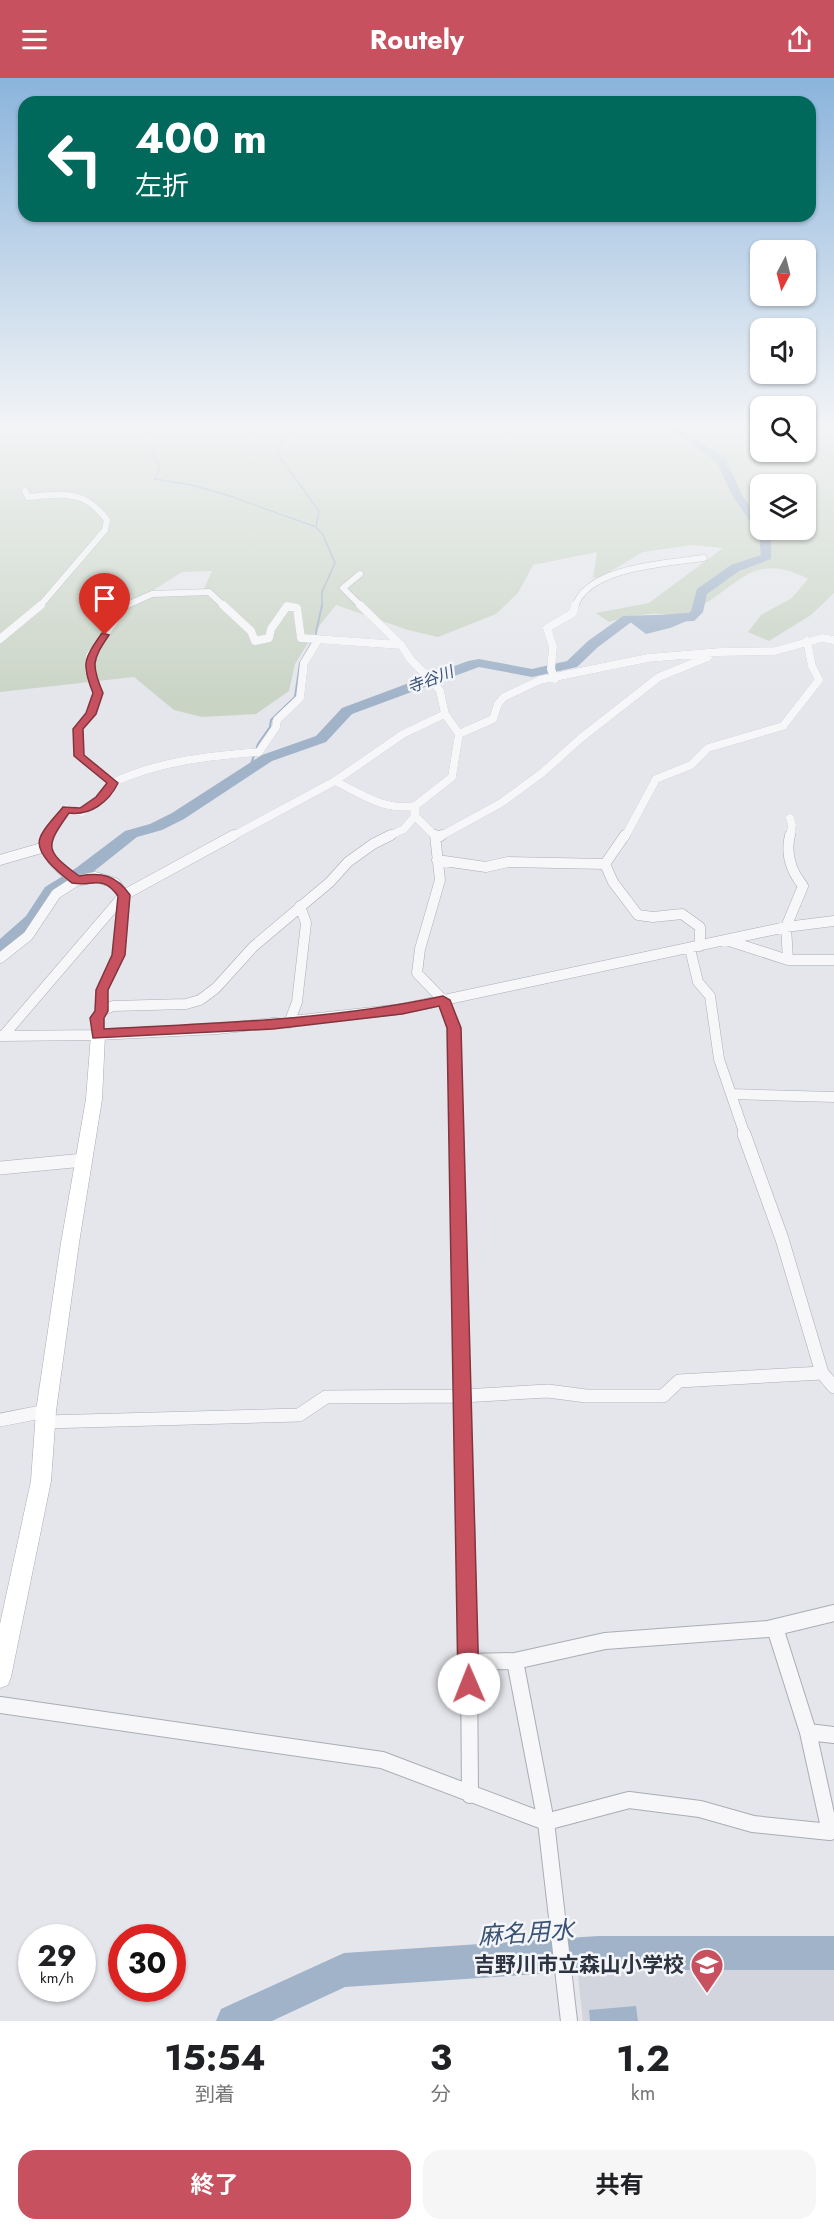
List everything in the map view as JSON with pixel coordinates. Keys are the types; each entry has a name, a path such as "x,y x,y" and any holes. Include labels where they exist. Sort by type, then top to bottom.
{"street":[{"path":"0,639 23,622 53,593 79,558 105,530 106,519"},
{"path":"553,673 553,647 547,628 573,614 578,597 592,582 616,574 704,558"},
{"path":"335,781 392,808 404,809 414,806 452,777 459,734 445,714 440,691 432,681 411,660 401,645 347,595 343,588 360,574"},
{"path":"112,783 79,756 78,729 91,714 98,693 89,671 90,656 123,606 152,594 208,592 251,632 255,641 270,638 271,629 287,606 297,608 301,638 401,645"},
{"path":"459,734 493,719 498,704 504,697 553,673 648,658 720,652 775,651 822,638 834,640"},
{"path":"73,878 58,866 45,847 45,838 66,809 82,812 100,799 112,783 124,776 156,766 211,754 259,752 276,727 277,720 300,698 304,663 316,639"},
{"path":"605,864 623,840 656,779 691,765 708,748 783,726 819,680 812,666 807,641"},
{"path":"470,1795 454,1028 443,1000 417,972 418,952 441,878 434,847 437,838 510,797 542,773 581,738 659,677 720,652"},
{"path":"2,1036 124,895 335,781 403,734 445,714"},
{"path":"414,806 415,816 437,838"},
{"path":"0,1677 41,1481 45,1417 94,1099 97,1018 102,1011 113,1006 186,1004 200,1000 216,988 253,947 330,882 348,862 373,844 404,829 415,816"},
{"path":"788,960 786,927 802,886 791,872 787,845 793,824 790,818"},
{"path":"0,860 45,847"},
{"path":"437,860 486,867 508,862 605,864"},
{"path":"605,864 613,882 638,915 653,917 682,914 700,927 695,947 698,982 710,996 719,1059 765,1196 782,1239 822,1373 834,1388"},
{"path":"0,958 28,936 56,894 73,878 95,877 115,883 124,895 119,955 102,990 102,1011"},
{"path":"290,1023 297,1002 306,922 300,906"},
{"path":"2,1036 98,1035 217,1029 290,1023 402,1009 786,927 834,921"},
{"path":"726,940 788,960 834,960"},
{"path":"731,1094 834,1097"},
{"path":"0,1168 84,1160"},
{"path":"0,1420 45,1417 299,1415 326,1397 463,1396 548,1391 586,1396 663,1396 679,1381 822,1373"},
{"path":"469,1662 515,1661 605,1641 775,1628 834,1613"},
{"path":"0,1706 382,1760 546,1822 629,1800 700,1809 753,1824 830,1832 808,1732 775,1628"},
{"path":"515,1661 546,1822 569,2021"},
{"path":"808,1732 834,1736"}],"shaded area":[{"name":"吉野川市立森山小学校","path":"577,1967 834,1968 834,2021 583,2021"}],"green space":[{"path":"0,519 750,519 750,540 816,540 816,519 834,519 834,593 811,615 769,641 748,632 761,615 792,598 808,579 789,571 772,568 758,570 687,613 645,615 609,622 596,613 649,603 723,548 692,545 643,552 601,577 593,578 597,552 533,565 518,593 496,614 438,637 408,630 336,605 316,630 295,664 289,691 256,714 202,717 174,710 134,677 0,692","holes":["212,571 203,591 152,591 182,572"]}],"water":[{"path":"697,612 696,617 670,628 646,634 625,618"},
{"path":"636,2006 638,2021 590,2021 589,2010"}],"waterway":[{"path":"293,519 316,527"},
{"path":"316,527 318,519"},
{"name":"寺谷川","path":"0,949 32,920 51,891 82,872 131,834 156,827 178,816 267,758 321,739 347,711 429,682 468,665 479,663 532,673 572,664 593,644 627,619 690,618 697,612 701,592 735,568 767,557 765,535 754,519"},
{"path":"316,527 323,535 335,563 322,592 322,605"},
{"path":"249,770 258,744 270,727 271,720 295,697 300,663 315,637 322,605"},
{"name":"麻名用水","path":"233,2021 344,1970 598,1953 834,1953"}],"place":[{"name":"吉野川市立森山小学校","path":"707,1994"}],"route":[{"path":"105,635 90,656 89,671 98,693 91,714 78,729 79,756 112,783 100,799 82,812 66,809 45,838 45,847 58,866 76,880 95,877 115,883 124,895 119,955 102,990 102,1011 97,1018 98,1035 273,1024 402,1009 443,1000 454,1028 469,1684"}]}
